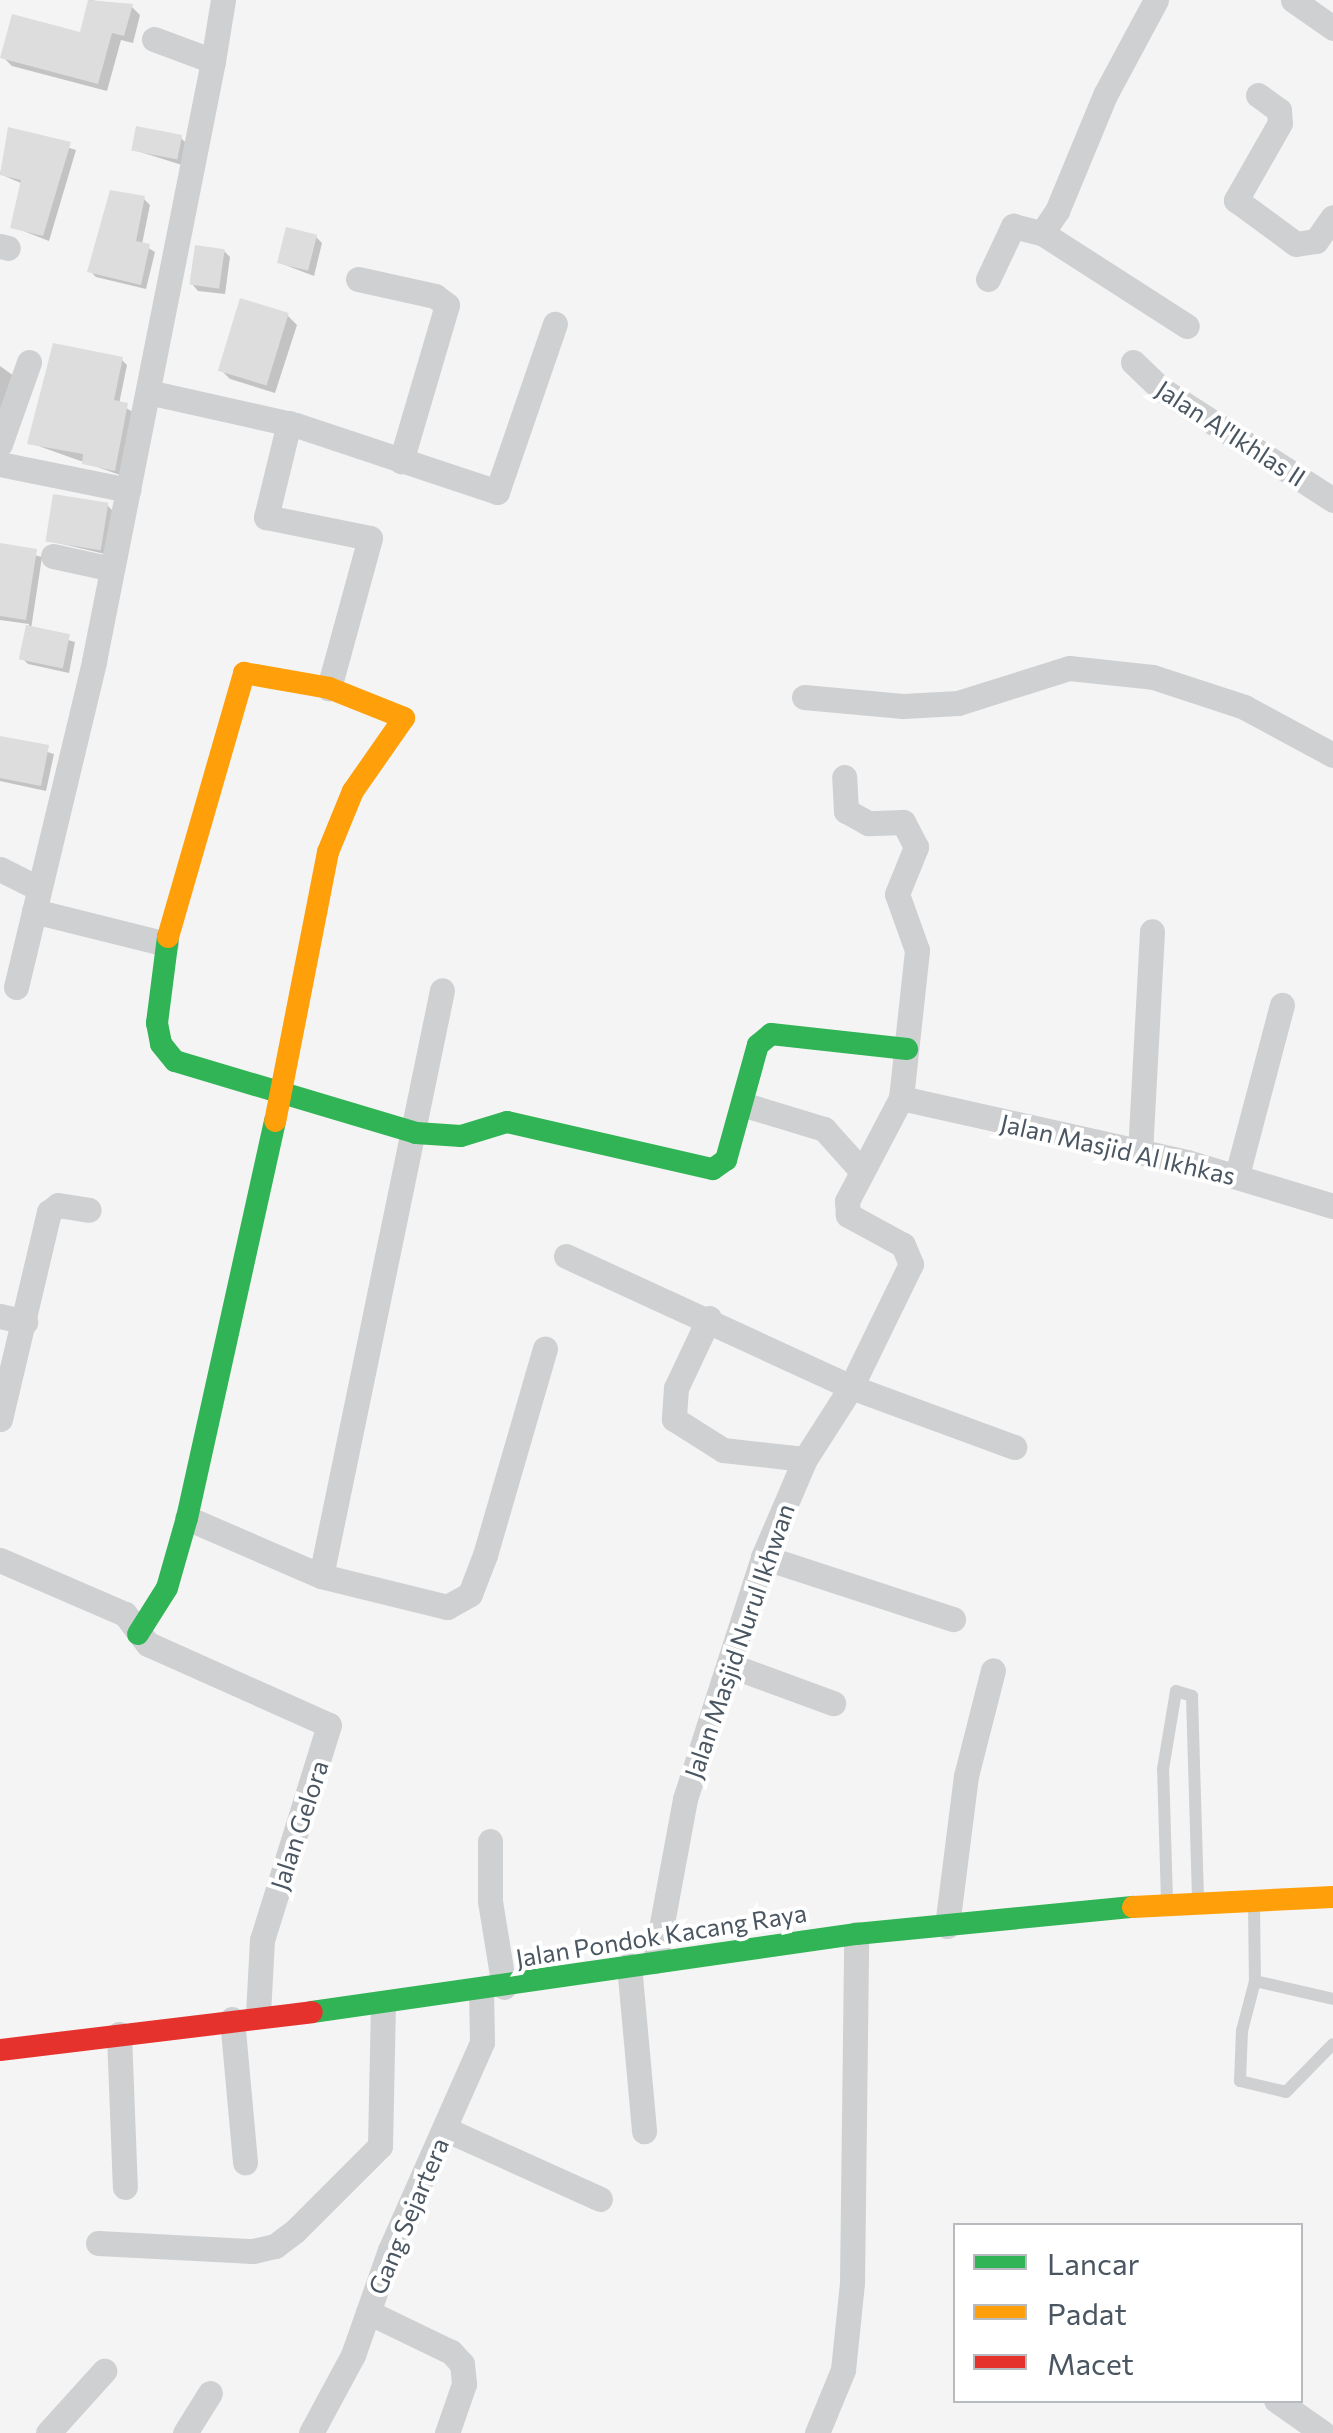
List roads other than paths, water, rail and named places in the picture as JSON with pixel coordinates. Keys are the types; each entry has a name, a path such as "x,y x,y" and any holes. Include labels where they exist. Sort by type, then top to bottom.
{"street":[{"path":"16,987 112,569 223,0"},
{"path":"1042,233 1156,0"},
{"path":"1292,0 1333,28"},
{"path":"154,39 213,61"},
{"path":"1258,95 1279,110 1280,123 1236,200 1296,244 1316,240 1333,217"},
{"path":"988,279 1013,226 1042,233 1188,326"},
{"path":"358,279 435,296 447,305 401,461"},
{"path":"148,392 289,423 497,492 555,324"},
{"path":"0,444 28,362"},
{"name":"Jalan Al'Ikhlas II","path":"1133,362 1161,390 1333,500"},
{"path":"289,423 266,517 370,538 329,688"},
{"path":"0,464 128,490"},
{"path":"53,556 112,569"},
{"path":"804,697 904,706 958,702 1069,668 1153,677 1244,707 1333,756"},
{"path":"0,1560 125,1614 138,1634 166,1588 188,1518 282,1091 328,852 353,791 404,718 329,688 244,673 166,944 157,1023 161,1044 194,1071 282,1091 416,1133 460,1136 507,1122 713,1169 726,1160 745,1105 758,1045 771,1034 907,1048"},
{"path":"844,777 846,810 868,823 903,822 916,847 896,894 916,950 901,1098"},
{"path":"0,869 36,899 166,944"},
{"path":"1140,1153 1152,931"},
{"path":"321,1576 416,1133 442,990"},
{"path":"1237,1175 1282,1005"},
{"name":"Jalan Masjid Al Ikhkas","path":"901,1098 1237,1175 1333,1206"},
{"name":"Jalan Masjid Nurul Ikhwan","path":"655,1962 685,1799 763,1556 805,1459 852,1387 911,1264 904,1246 848,1215 859,1168 901,1098"},
{"path":"745,1105 824,1129 859,1168"},
{"path":"0,1419 12,1319 49,1212 58,1205 88,1210"},
{"path":"566,1256 709,1318 852,1387 1014,1447"},
{"path":"709,1318 676,1388 674,1419 723,1450 805,1459"},
{"path":"188,1518 321,1576 447,1607 470,1594 545,1349"},
{"path":"763,1556 953,1619"},
{"name":"Jalan Gelora","path":"138,1634 329,1725 262,1940 245,2017"},
{"path":"728,1666 833,1702"},
{"path":"947,1926 966,1776 993,1670"},
{"name":"Gang Sejartera","path":"310,2433 368,2312 482,2042 493,1989 490,1841"},
{"name":"Jalan Pondok Kacang Raya","path":"0,2050 245,2017 383,2004 856,1934 1198,1900 1333,1898"},
{"path":"825,2429 844,2370 852,2283 856,1934"},
{"path":"628,1965 644,2131"},
{"path":"98,2242 253,2251 275,2246 295,2231 380,2146 383,2004"},
{"path":"244,2162 245,2017"},
{"path":"119,2034 125,2187"},
{"path":"445,2129 600,2198"},
{"path":"368,2312 451,2352 462,2364 464,2384 447,2433"},
{"path":"48,2433 104,2371"},
{"path":"186,2433 210,2393"},
{"path":"1280,2403 1323,2433"}],"lane":[{"path":"1167,1903 1163,1769 1176,1692 1192,1696 1198,1900"},
{"path":"1254,1900 1255,1981 1242,2031 1240,2081 1286,2092 1333,2044"},
{"path":"1255,1981 1333,1999"}]}
